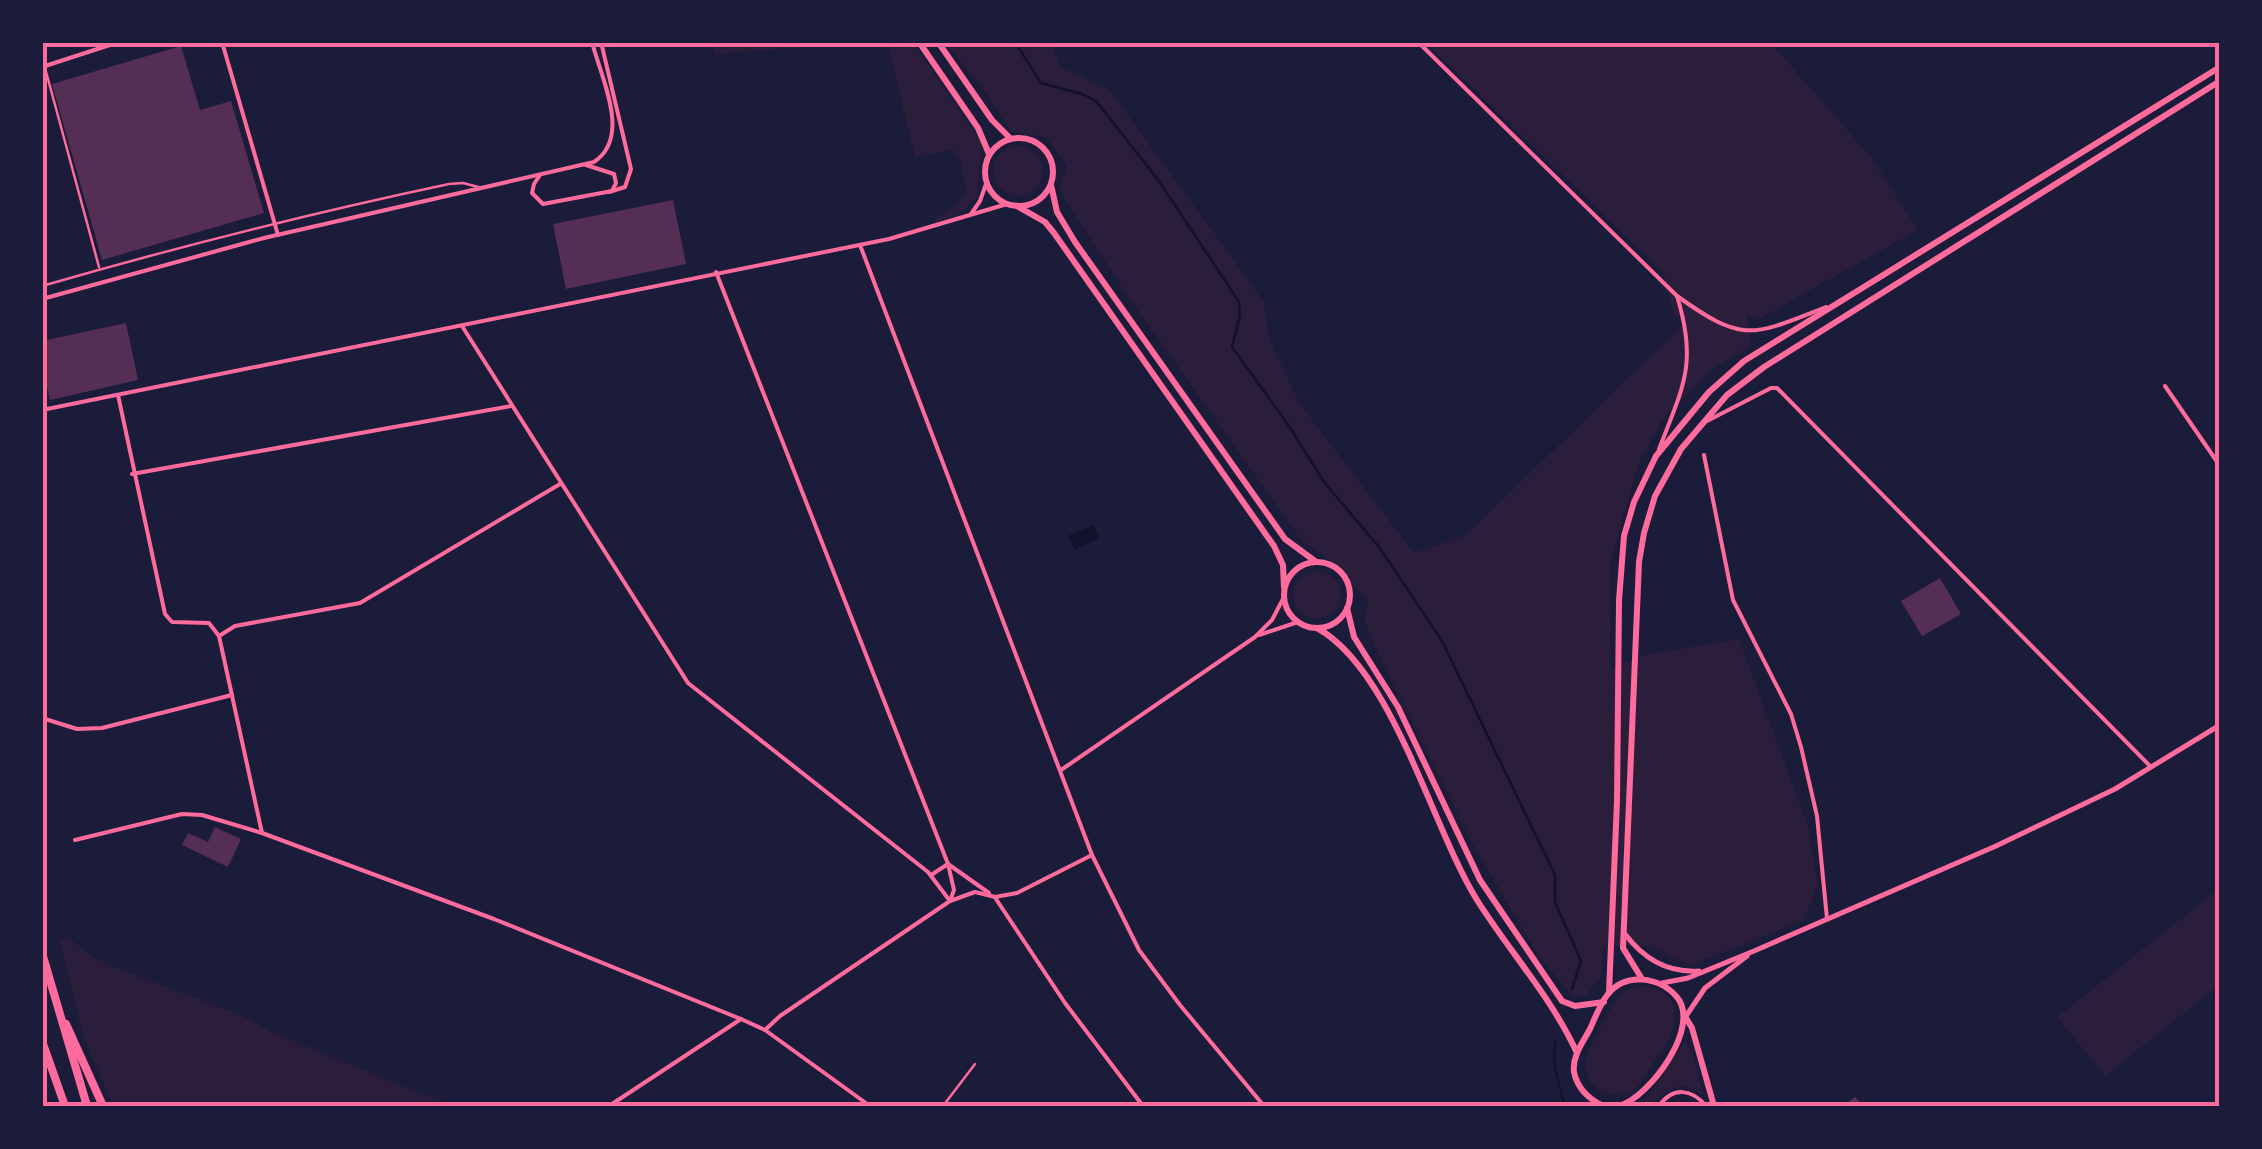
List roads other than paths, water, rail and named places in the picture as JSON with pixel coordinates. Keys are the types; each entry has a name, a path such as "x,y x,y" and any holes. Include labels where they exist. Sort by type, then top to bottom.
{"highway":[{"path":"42,953 87,1106"},
{"path":"53,994 103,1106"},
{"path":"42,1041 65,1106"}],"main road":[{"path":"919,42 978,128 989,154 984,174 991,192 1045,222 1054,233 1274,546 1283,565 1288,611 1298,622 1317,628 1348,652 1371,684 1475,898 1558,1017 1576,1053"},
{"path":"938,42 992,120 1010,138"},
{"path":"1590,1106 1575,1076 1576,1053 1609,993 1617,801 1620,564 1634,502 1656,456 1698,404 1733,369 2220,67"},
{"path":"1642,979 1624,952 1639,562 1656,496 1668,469 1698,426 1727,395 1764,367 2220,81"},
{"path":"989,154 1010,138 1021,137 1041,145 1052,164 1050,185 1064,226 1097,273 1285,540 1345,577 1349,590 1346,608 1354,637 1398,707 1496,908 1562,1001 1580,1006 1604,1002"},
{"path":"1017,206 1037,201 1050,185"},
{"path":"1284,587 1295,569 1315,562"},
{"path":"1317,628 1333,624 1346,608"},
{"path":"1609,993 1626,982 1642,979 1662,983 1679,999 1692,1028 1714,1106"},
{"path":"1619,1106 1634,1100 1652,1082 1681,1035 1686,1017"},
{"path":"1588,1097 1602,1106"}],"street":[{"path":"44,67 119,42"},
{"path":"222,42 278,235"},
{"path":"42,299 278,235 584,165 606,152 614,132 592,42"},
{"path":"540,175 532,194 543,204 625,187 630,169 601,42"},
{"path":"1418,42 1677,296 1723,326 1748,332 1765,330 1829,306"},
{"path":"584,165 614,174 616,183 609,192"},
{"path":"971,214 986,184"},
{"path":"42,410 860,245 936,227 1007,204"},
{"path":"860,245 1092,855 1139,950 1180,1006 1264,1106"},
{"path":"716,272 948,864 954,890 950,901"},
{"path":"1656,456 1682,391 1689,360 1688,336 1677,296"},
{"path":"462,326 688,682 931,875 950,901"},
{"path":"2165,386 2220,466"},
{"path":"1698,426 1777,388 2151,767"},
{"path":"118,394 132,474 166,616 174,622 204,622 214,627 219,636 262,833"},
{"path":"132,474 511,406"},
{"path":"1704,455 1734,600 1791,714 1801,747 1817,816 1827,919"},
{"path":"219,636 235,626 360,603 560,484"},
{"path":"1060,770 1255,637 1272,620 1284,597"},
{"path":"1255,637 1298,622"},
{"path":"42,718 77,729 102,728 232,694"},
{"path":"1662,983 1688,978 1754,951 2032,829 2114,789 2220,725"},
{"path":"76,840 189,813 262,833 494,918 741,1018 766,1030 870,1106"},
{"path":"766,1030 780,1016 950,901 976,892 994,896 1017,893 1092,855"},
{"path":"931,875 948,864"},
{"path":"948,864 994,896 1046,976 1143,1106"},
{"path":"1625,934 1647,957 1673,969 1702,971"},
{"path":"1686,1017 1712,981 1754,951"},
{"path":"609,1106 741,1018"},
{"path":"1660,1106 1668,1096 1682,1091 1697,1096 1706,1106"}],"lane":[{"path":"44,67 100,270"},
{"path":"42,286 274,222 449,184 468,183 483,188"},
{"path":"943,1106 975,1064"}],"waterway":[{"path":"1015,42 1041,83 1096,101 1159,181 1239,302 1232,347 1324,482 1379,547 1442,641 1555,875 1555,902 1581,961 1572,989"},
{"path":"1556,1041 1555,1066 1565,1106"}]}
